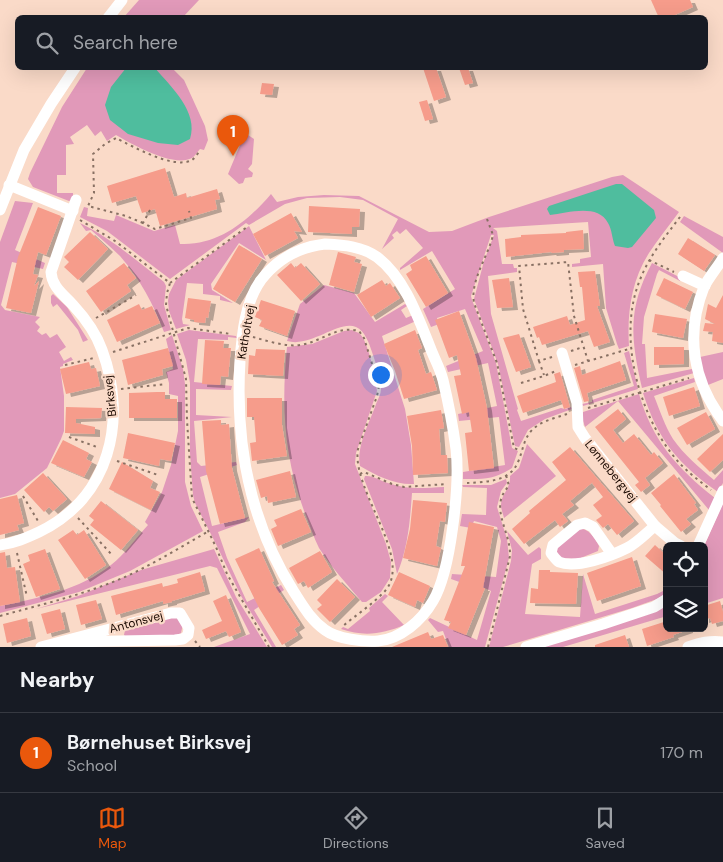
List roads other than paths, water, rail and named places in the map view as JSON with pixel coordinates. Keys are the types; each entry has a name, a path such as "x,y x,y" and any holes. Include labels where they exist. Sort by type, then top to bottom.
{"street":[{"path":"110,15 122,0"},
{"path":"0,210 24,150 74,70"},
{"name":"Birksvej","path":"0,545 14,543 42,530 71,511 95,483 108,454 113,426 112,390 102,349 88,323 54,285 51,279 51,272 74,209 9,185"},
{"name":"Katholtvej","path":"325,244 344,245 364,250 377,257 391,269 414,306 442,379 456,450 455,508 442,581 434,600 423,616 409,629 382,644 326,632 307,612 285,578 264,535 251,494 242,456 238,395 243,335 248,308 260,281 274,266 291,253 309,246 325,244"},
{"path":"723,258 705,286 696,314 693,336 698,375 706,396 723,421"},
{"path":"683,276 705,286"},
{"name":"Lønnebergvej","path":"562,354 577,403 578,427 655,526 674,542"},
{"path":"700,542 722,494"},
{"path":"612,554 593,527 585,523 577,525 553,545 551,553 557,561 569,565 589,561 612,554 629,547 655,526"},
{"path":"526,647 637,613 663,601"},
{"name":"Antonsvej","path":"41,647 171,613 180,613 188,628 188,635 183,639 175,640 63,642"},
{"path":"688,647 715,641 723,642"}],"water":[{"path":"124,70 157,70 182,100 187,110 191,119 190,139 178,145 158,143 128,134 110,120 105,105 111,87"},
{"path":"616,184 622,184 654,210 656,218 632,247 615,246 609,225 597,213 573,211 550,215 547,209 549,206"}],"place":[{"name":"Børnehuset Birksvej","path":"233,156"}]}
